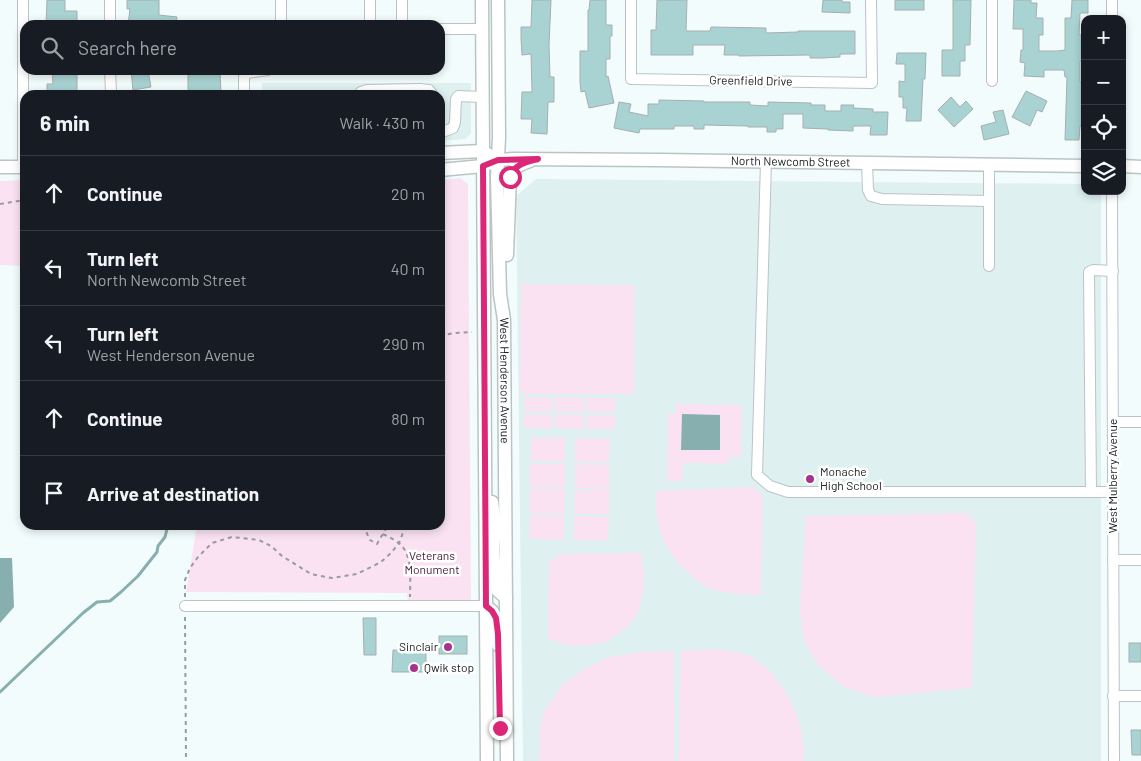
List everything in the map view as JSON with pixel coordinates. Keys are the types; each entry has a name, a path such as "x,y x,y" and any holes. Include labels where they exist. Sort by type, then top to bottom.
{"main road":[{"name":"West Henderson Avenue","path":"482,0 487,761"},
{"name":"West Henderson Avenue","path":"498,0 499,138 497,177 500,294 504,320 507,761"},
{"path":"445,153 482,151 498,160"},
{"path":"504,320 510,177 516,168 524,163 538,159"},
{"name":"North Newcomb Street","path":"445,170 483,166 498,160 538,159 1081,166"},
{"path":"1126,166 1141,167"},
{"path":"0,167 20,167"},
{"path":"485,486 492,500 494,516 494,576 497,590 506,598"},
{"path":"486,606 496,618 498,634 499,719 500,728 506,741"}],"street":[{"path":"23,0 23,20"},
{"path":"110,0 110,20"},
{"path":"281,0 281,20"},
{"path":"370,0 370,20"},
{"path":"402,0 402,20"},
{"name":"Greenfield Drive","path":"631,0 631,79 872,83 872,0"},
{"path":"992,0 992,82"},
{"path":"1112,0 1112,15"},
{"path":"445,30 482,29"},
{"path":"23,75 24,90"},
{"path":"110,75 111,90"},
{"path":"244,90 245,75"},
{"path":"368,90 428,90"},
{"path":"445,131 453,128 456,99 458,96 482,97"},
{"path":"766,161 757,475 770,486 788,492 1113,492"},
{"path":"866,163 868,190 871,196 882,199 989,201"},
{"path":"989,164 989,266"},
{"name":"West Mulberry Avenue","path":"1112,195 1114,761"},
{"path":"1091,492 1089,272 1093,270 1113,271"},
{"path":"1114,422 1141,422"},
{"path":"1113,560 1141,560"},
{"path":"185,606 486,606"},
{"path":"1113,696 1141,696"}],"path":[{"path":"0,204 20,201"},
{"path":"445,335 461,332 484,332"},
{"path":"365,530 370,540 377,544 385,530"},
{"path":"186,761 186,580 190,568 198,557 212,543 232,537 259,540 271,546 282,556 311,574 332,578 357,574 381,562 399,543 404,530"},
{"path":"383,534 399,543 405,549 408,556 409,606"}],"shaded area":[{"path":"262,83 471,83 471,133 465,139 445,141 445,90 262,90"},
{"name":"Monache High School","path":"536,179 1081,184 1081,195 1101,195 1101,761 523,761 516,196"}],"green space":[{"name":"Veterans Monument","path":"460,178 468,184 471,601 408,601 407,593 186,592 196,530 445,530 445,180"},
{"path":"20,180 20,266 0,265 0,181"},
{"path":"521,284 634,285 634,394 520,394"},
{"path":"524,397 553,398 553,412 524,411"},
{"path":"556,397 584,398 584,412 555,411"},
{"path":"587,398 615,398 615,412 587,412"},
{"path":"676,404 742,405 741,457 729,457 728,464 683,463 682,481 667,481 668,414 676,414"},
{"path":"524,414 552,415 552,429 524,428"},
{"path":"555,414 584,415 583,429 555,428"},
{"path":"587,415 615,415 615,429 586,429"},
{"path":"531,438 565,438 565,462 531,461"},
{"path":"575,438 610,439 609,462 575,462"},
{"path":"530,464 565,464 565,488 530,487"},
{"path":"575,464 609,465 609,489 575,488"},
{"path":"753,487 763,496 761,595 732,593 710,588 698,581 686,570 665,544 659,526 655,491"},
{"path":"530,489 565,490 564,514 530,513"},
{"path":"575,490 609,490 609,514 574,514"},
{"path":"967,513 976,523 972,688 874,697 844,687 817,664 803,638 800,609 806,516"},
{"path":"530,515 564,516 564,540 529,539"},
{"path":"574,516 609,517 608,540 574,540"},
{"path":"641,553 644,573 643,592 638,613 627,627 606,642 584,646 565,645 548,638 549,562 560,554"},
{"path":"711,649 749,656 758,661 774,676 788,696 797,716 803,739 804,761 678,761 681,651"},
{"path":"674,651 674,761 539,761 540,729 543,713 564,683 586,668 609,657 641,652"}],"water":[{"path":"682,414 720,415 720,450 681,450"},
{"path":"0,558 12,558 14,607 0,623"}],"building":[{"path":"47,0 65,0 65,11 77,11 77,20 46,20"},
{"path":"127,0 159,0 159,15 177,17 177,20 129,20 130,9 127,9"},
{"path":"532,0 551,0 549,45 550,77 554,77 554,102 548,102 547,134 531,133 532,119 521,119 522,92 532,92 531,54 522,55 521,27 531,27"},
{"path":"590,0 606,0 606,25 612,25 610,59 606,59 606,77 608,76 614,103 589,108 585,91 581,92 580,51 588,51 588,10"},
{"path":"657,0 687,0 686,31 710,31 711,27 766,28 766,33 855,31 855,54 840,54 840,57 823,58 810,58 810,55 739,56 724,55 725,45 693,45 693,55 651,55 651,30 656,30"},
{"path":"823,0 850,2 850,13 822,12"},
{"path":"895,0 924,0 924,10 895,10"},
{"path":"953,0 971,0 970,45 965,45 965,61 960,61 960,76 942,76 942,50 953,50"},
{"path":"1014,0 1031,0 1031,3 1037,3 1036,18 1043,18 1043,35 1039,35 1039,51 1065,50 1065,18 1071,18 1072,0 1088,0 1088,13 1080,13 1081,126 1079,140 1065,140 1067,77 1065,77 1064,70 1044,70 1044,77 1024,76 1025,63 1020,62 1021,50 1023,50 1023,29 1013,29"},
{"path":"897,53 926,53 921,121 906,121 907,108 903,108 903,97 899,97 899,81 905,82 905,64 896,64"},
{"path":"52,75 77,75 77,90 47,90 47,84 53,84"},
{"path":"132,75 149,75 151,87 133,90"},
{"path":"188,75 220,75 221,90 188,90"},
{"path":"1026,91 1047,101 1042,112 1037,110 1030,126 1012,117"},
{"path":"951,97 960,107 966,101 973,109 954,127 938,110"},
{"path":"659,100 750,102 750,105 768,106 768,102 811,103 811,105 825,105 825,111 841,111 841,105 854,105 853,108 873,109 873,112 888,112 887,135 870,135 871,126 853,126 853,131 803,128 803,114 783,114 783,129 776,129 776,132 767,132 767,127 748,126 704,125 704,129 694,129 694,126 674,126 674,129 640,129 639,133 614,128 619,102 631,104 629,112 648,116 648,104 659,104"},
{"path":"1003,110 1009,134 984,140 981,126 996,122 993,112"},
{"path":"363,618 376,618 376,655 364,655"},
{"path":"439,636 467,636 467,654 439,654"},
{"path":"1129,643 1141,643 1141,662 1129,662"},
{"path":"393,650 426,651 426,672 392,672"},
{"path":"1131,730 1141,730 1141,755 1132,755"}],"waterway":[{"path":"0,692 83,613 97,602 110,601 138,576 157,552 158,546 165,537 167,530"}],"place":[{"name":"Monache High School","path":"810,479"},
{"name":"Sinclair","path":"448,647"},
{"name":"Qwik stop","path":"414,668"}],"route":[{"path":"500,728 498,634 495,614 486,606 483,166 498,160 538,159 524,163 516,168 510,177"}]}
